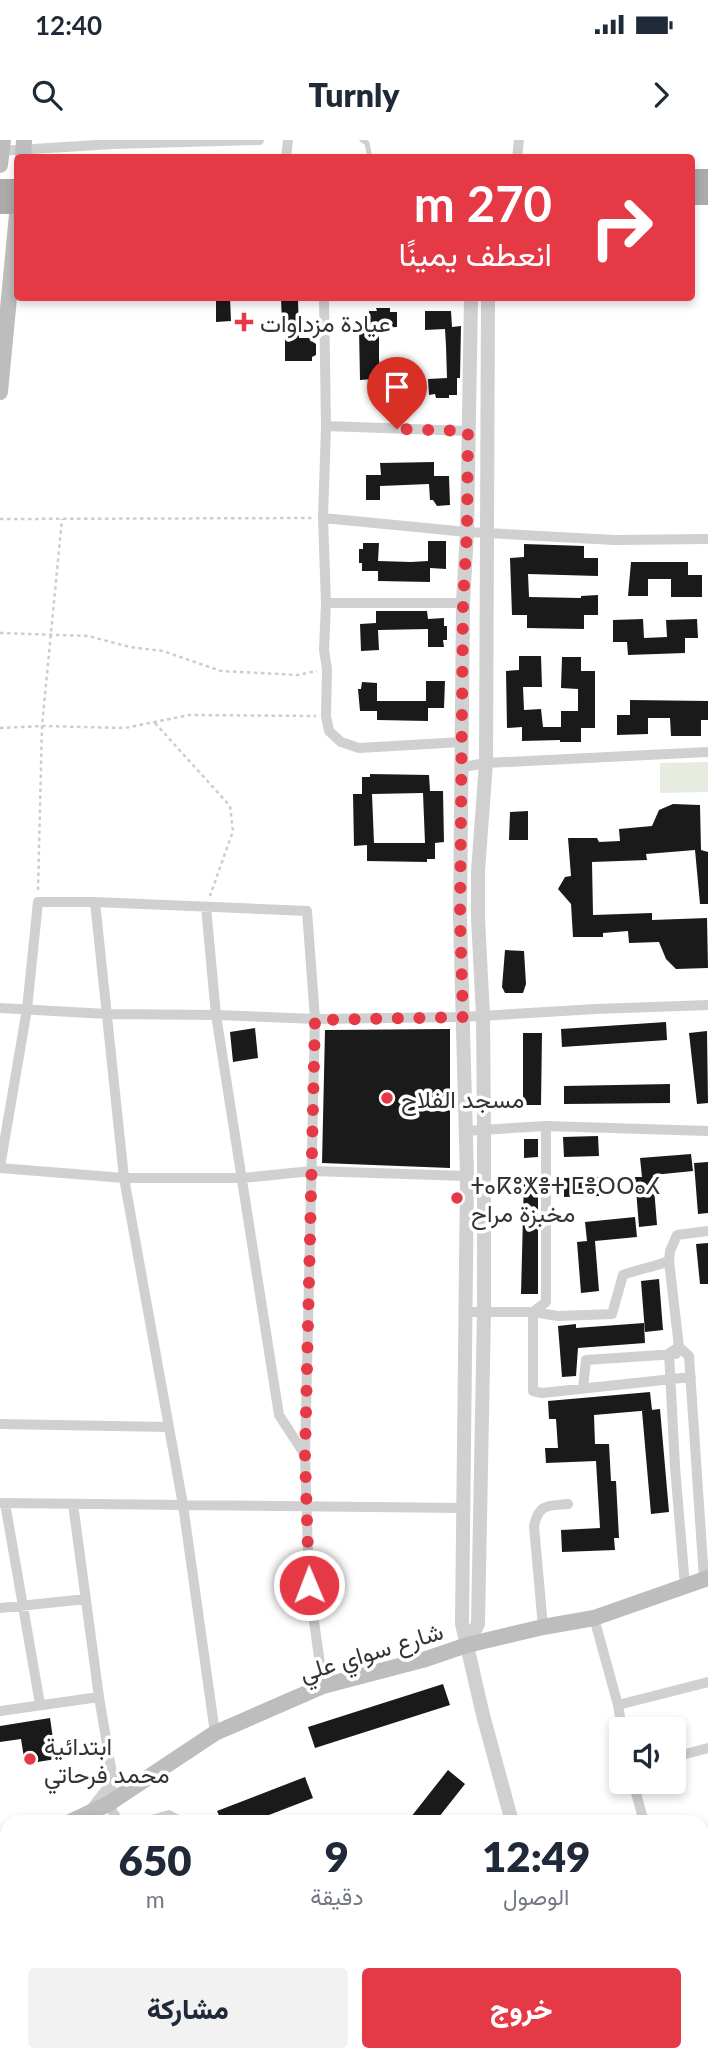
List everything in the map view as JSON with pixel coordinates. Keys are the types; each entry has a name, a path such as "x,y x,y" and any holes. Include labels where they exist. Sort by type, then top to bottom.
{"main road":[{"path":"0,392 14,238"},
{"name":"شارع سواي علي","path":"92,1815 215,1733 323,1686 426,1659 467,1645 594,1618 706,1579"}],"street":[{"path":"1,152 113,142 259,140"},
{"path":"324,301 324,650 329,731 341,742 359,748 462,742"},
{"path":"471,301 467,532 463,603 460,918 467,1176 462,1624 510,1815"},
{"path":"467,1645 478,1624 484,1311 483,1016 478,872 486,763 488,301"},
{"path":"470,323 488,324"},
{"path":"326,426 468,431"},
{"path":"323,518 467,532 614,540 708,539"},
{"path":"326,603 463,603"},
{"path":"463,767 486,763 708,752"},
{"path":"323,1686 309,1585 305,1456 312,1171 315,1020 307,911 38,902 27,1009 0,1168 124,1178 243,1178 312,1171 467,1176"},
{"path":"95,902 124,1178 184,1505 215,1733"},
{"path":"206,907 216,1014 279,1415 305,1456"},
{"path":"460,918 478,918"},
{"path":"0,1008 107,1014 216,1014 315,1020 463,1017 708,1006"},
{"path":"466,1131 546,1126 708,1131"},
{"path":"546,1126 546,1301 533,1312 533,1391 542,1393 691,1377"},
{"path":"685,1586 670,1379 674,1350 669,1261 677,1236 708,1231"},
{"path":"466,1312 533,1312 558,1316 612,1314 623,1275 669,1261"},
{"path":"583,1388 586,1360 674,1350 689,1356 706,1579"},
{"path":"0,1424 169,1427"},
{"path":"40,1704 24,1605 3,1503 464,1508"},
{"path":"73,1504 113,1780 108,1804 115,1815"},
{"path":"542,1627 534,1526 541,1509 568,1504"},
{"path":"0,1608 86,1599"},
{"path":"594,1618 620,1717"},
{"path":"618,1706 708,1682"},
{"path":"0,1711 99,1697"},
{"path":"686,1754 708,1748"},
{"path":"90,1815 113,1780"},
{"path":"636,1794 642,1815"}],"path":[{"path":"0,519 323,518"},
{"path":"38,902 42,726 62,519"},
{"path":"0,633 88,636 130,647 163,651 221,671 298,675 327,669"},
{"path":"0,728 113,728 155,723 189,715 326,716"},
{"path":"155,723 230,806 233,831 206,907"}],"shaded area":[{"path":"708,762 708,792 660,793 660,763"}],"building":[{"path":"216,301 230,301 231,321 216,322"},
{"path":"281,301 298,301 299,338 313,338 316,344 316,355 312,357 312,361 285,361 285,323 282,323"},
{"path":"376,308 390,308 390,312 397,312 397,327 379,328 379,360 381,377 400,377 401,395 374,395 374,379 360,380 359,328 369,328 369,311 377,311"},
{"path":"425,311 451,311 452,327 461,326 460,378 457,378 457,395 449,395 449,398 429,395 428,379 447,378 446,346 445,329 425,330"},
{"path":"434,462 434,476 449,476 450,505 437,506 430,500 429,484 380,486 380,500 366,500 366,475 381,475 380,463"},
{"path":"428,541 446,541 446,569 430,568 430,582 378,581 378,571 362,571 359,549 363,549 363,543 379,543 378,561 411,562 428,561"},
{"path":"524,544 584,546 584,558 598,558 598,576 528,574 529,597 581,598 598,595 598,615 584,615 584,629 527,628 527,615 512,615 510,558 524,557"},
{"path":"631,562 688,562 688,575 702,575 702,597 671,597 671,579 648,579 648,596 628,596"},
{"path":"376,611 427,611 428,619 444,618 447,640 443,640 444,647 428,647 428,629 378,630 379,650 361,651 360,624 376,623"},
{"path":"643,619 644,638 667,637 666,620 697,619 698,638 685,638 685,653 628,655 627,642 613,642 613,620"},
{"path":"519,656 541,656 542,687 523,687 524,710 541,709 543,727 561,727 561,711 578,711 578,689 561,688 562,657 581,657 581,671 595,671 595,728 581,728 581,742 522,741 522,727 507,728 506,671 519,670"},
{"path":"426,681 445,681 444,708 428,708 428,721 377,720 377,711 360,711 358,689 361,689 362,682 377,683 377,701 426,701"},
{"path":"630,700 708,701 708,720 701,720 701,736 671,736 670,718 648,718 648,734 617,735 617,715 630,715"},
{"path":"370,774 429,775 430,791 443,791 444,842 435,843 435,859 427,859 427,862 367,861 367,845 354,846 353,794 362,794 362,777 370,777","holes":["423,793 425,843 374,843 372,794"]},
{"path":"673,804 700,805 701,850 708,852 708,904 700,904 695,850 646,854 647,860 592,862 593,915 652,913 652,920 707,918 708,968 676,969 666,959 659,942 629,943 628,931 603,933 603,937 573,937 571,904 558,889 565,877 571,876 568,838 597,838 599,842 620,841 619,829 652,826 659,810"},
{"path":"528,811 528,840 509,840 510,812"},
{"path":"505,950 524,951 526,984 523,993 505,993 502,987"},
{"path":"666,1022 667,1040 562,1047 561,1029"},
{"path":"255,1028 258,1058 233,1062 230,1032"},
{"name":"مسجد الفلاح","path":"450,1029 450,1168 322,1163 325,1030"},
{"path":"707,1031 708,1103 697,1104 689,1033"},
{"path":"523,1033 542,1033 541,1105 523,1105"},
{"path":"670,1084 670,1103 564,1104 564,1086"},
{"path":"598,1136 599,1156 564,1157 563,1137"},
{"path":"524,1139 538,1139 538,1157 524,1158"},
{"path":"691,1154 693,1171 653,1175 657,1225 639,1227 635,1177 642,1177 640,1158"},
{"path":"708,1162 708,1213 698,1214 694,1163"},
{"path":"599,1177 599,1196 564,1197 564,1178"},
{"path":"524,1178 538,1178 538,1294 521,1294"},
{"path":"635,1217 637,1237 595,1241 599,1291 581,1293 577,1242 587,1241 585,1222"},
{"path":"708,1243 708,1284 700,1284 696,1244"},
{"path":"659,1279 663,1330 645,1332 641,1281"},
{"path":"644,1323 645,1343 578,1348 576,1376 562,1377 558,1326 576,1324 576,1328"},
{"path":"650,1392 652,1410 594,1415 595,1444 609,1444 611,1481 616,1481 619,1538 614,1538 615,1550 562,1552 561,1530 600,1528 596,1461 546,1463 545,1448 558,1448 556,1419 549,1419 548,1401"},
{"path":"660,1409 669,1512 651,1514 642,1411"},
{"path":"443,1684 450,1705 315,1748 308,1727"},
{"path":"50,1718 56,1759 25,1764 21,1739 0,1742 0,1726"},
{"path":"448,1770 465,1784 441,1815 413,1815"},
{"path":"305,1777 313,1798 269,1815 219,1815 217,1811"}],"place":[{"name":"عيادة مزداوات","path":"244,322"},
{"name":"مسجد الفلاح","path":"387,1098"},
{"name":"ⵜⴰⴽⵓⵅⴻⵜ ⵎⴻⵔⵔⴰⵃ مخبزة مراح","path":"457,1198"},
{"name":"ابتدائية محمد فرحاتي","path":"30,1759"}],"route":[{"path":"309,1585 305,1456 315,1020 463,1017 460,918 463,603 468,431 397,429"}]}
